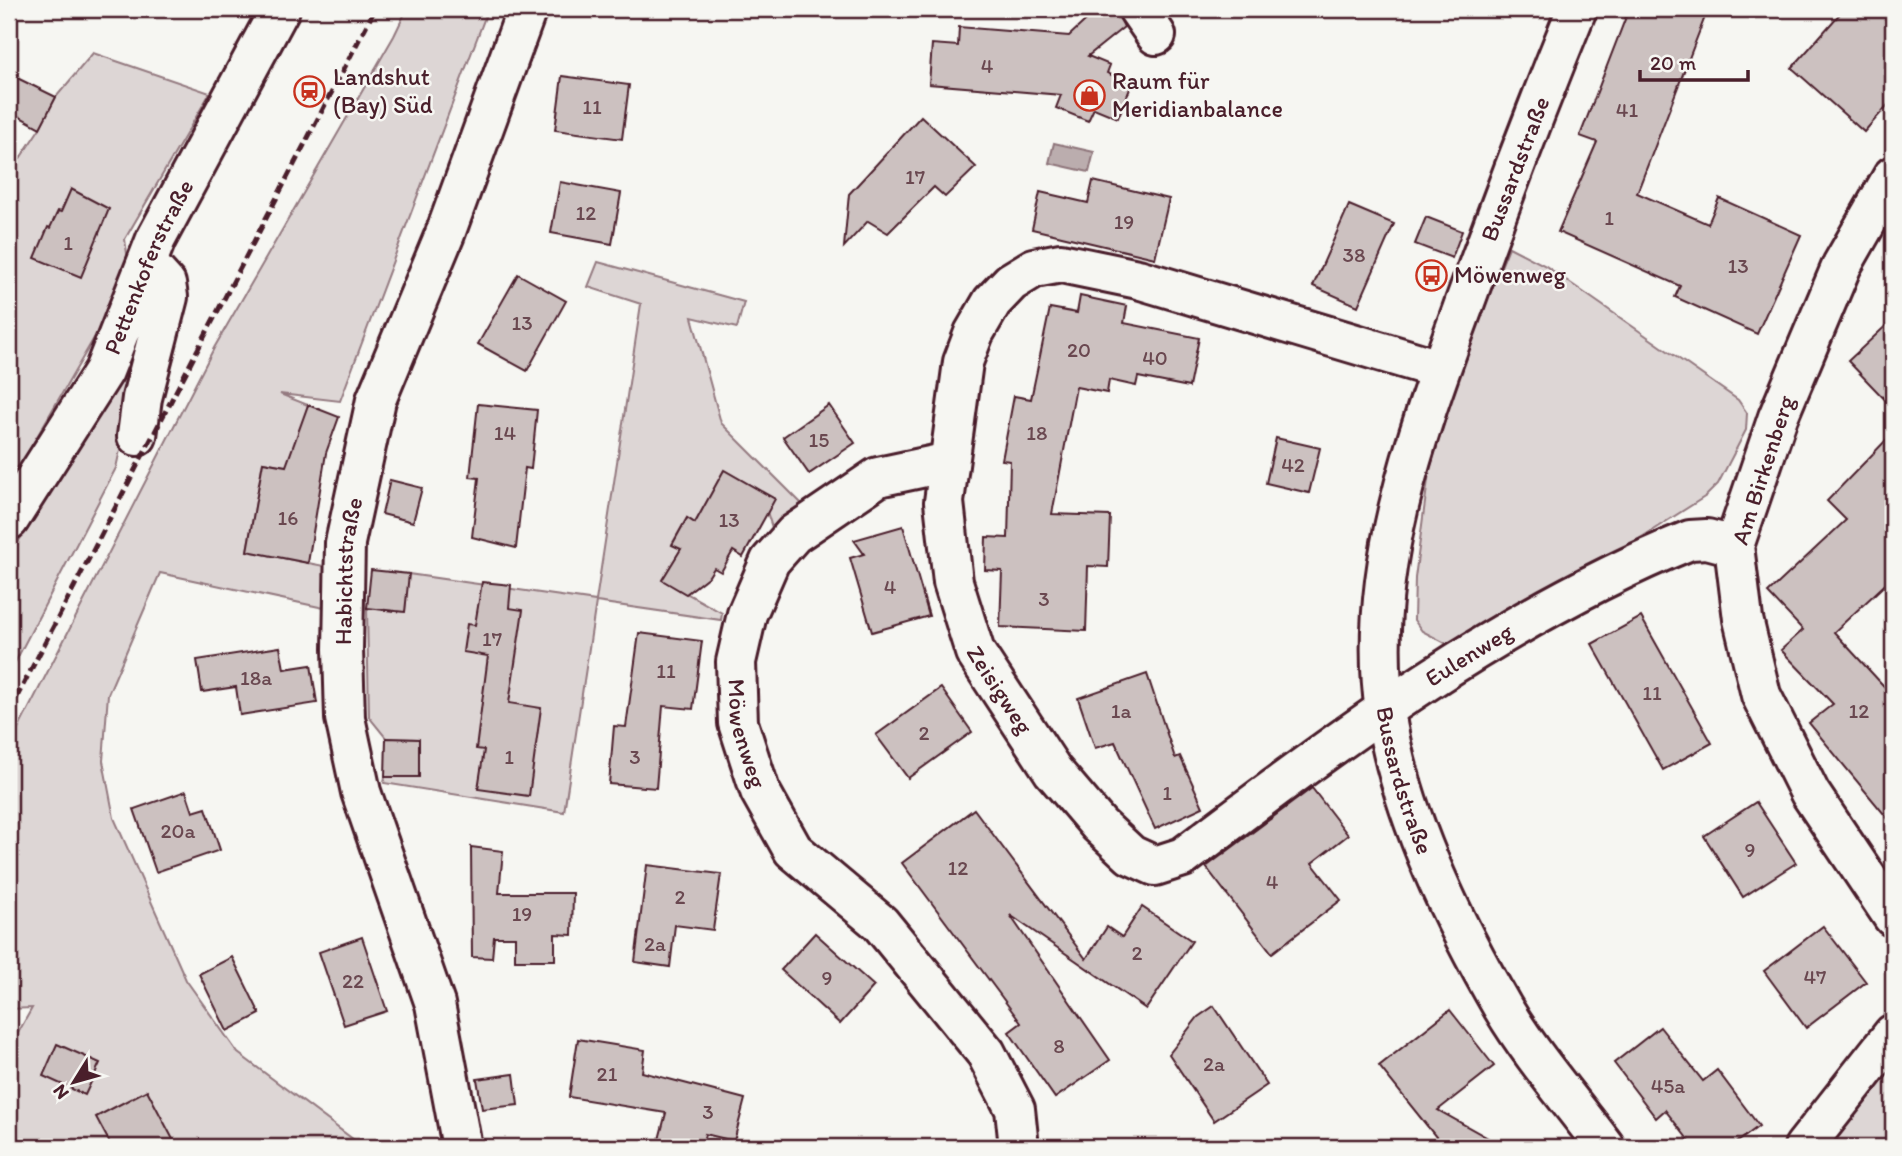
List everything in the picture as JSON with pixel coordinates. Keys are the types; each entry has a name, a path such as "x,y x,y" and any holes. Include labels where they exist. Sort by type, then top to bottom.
{"street":[{"name":"Pettenkoferstraße","path":"9,520 104,371 156,239 280,9"},
{"name":"Habichtstraße","path":"462,1147 435,1004 361,792 345,718 345,543 376,400 445,233 527,9"},
{"name":"Bussardstraße","path":"1577,9 1439,369 1391,538 1382,621 1385,709 1399,778 1426,851 1504,1009 1605,1147"},
{"name":"Am Birkenberg","path":"1893,177 1842,265 1778,417 1734,546 1743,619 1761,695 1810,793 1893,917"},
{"path":"948,462 963,362 986,312 1011,282 1034,268 1061,262 1138,279 1439,369"},
{"path":"137,436 142,398 168,298 166,284 147,263"},
{"name":"Zeisigweg","path":"948,462 944,502 953,582 975,652 1053,771 1099,825 1131,855 1155,866"},
{"name":"Möwenweg","path":"948,462 878,477 794,534 770,561 747,614 736,662 738,723 760,791 793,850 880,923 986,1053 1015,1109 1019,1147"},
{"name":"Eulenweg","path":"1155,866 1183,857 1385,709 1552,605 1690,540 1707,539 1734,546"},
{"path":"1804,1147 1893,1034"}],"shaded area":[{"path":"407,9 488,9 340,401 280,394 308,405 290,467 263,462 247,551 329,567 324,608 160,573 108,694 103,761 114,818 186,980 238,1053 354,1140 357,1147 9,1147 9,1049 32,1008 9,1009 9,747 214,348"},
{"path":"93,53 210,93 125,239 128,261 112,307 9,485 9,175 40,128 56,97"},
{"path":"1054,143 1094,152 1089,172 1049,163"},
{"path":"1509,247 1546,266 1738,400 1747,413 1746,430 1718,484 1706,496 1623,549 1459,641 1447,644 1422,631 1414,620 1415,578 1429,472 1467,349"},
{"path":"598,262 744,302 737,328 692,317 721,423 807,509 775,537 767,512 748,501 755,488 724,470 695,523 687,518 672,544 681,549 663,580 722,613 721,620 596,602 564,812 384,783 385,777 418,777 419,739 386,738 369,717 367,608 405,612 408,574 596,601 641,304 588,287"},
{"path":"143,327 134,388 116,468 9,674 9,558"},
{"path":"1893,1067 1893,1147 1827,1147"}],"building":[{"path":"1098,9 1116,9 1124,27 1088,56 1110,65 1107,73 1132,84 1118,118 1094,108 1088,121 1056,108 1061,95 929,84 932,44 958,46 959,27 1069,36"},
{"path":"1629,9 1708,9 1637,193 1708,224 1719,198 1801,235 1757,334 1675,297 1680,286 1558,232 1597,142 1580,136"},
{"path":"1844,9 1893,9 1893,99 1864,132 1792,68"},
{"path":"9,74 56,97 40,128 9,111"},
{"path":"562,76 629,85 622,139 555,130"},
{"path":"921,116 976,167 945,197 934,187 888,233 868,221 844,247 849,194"},
{"path":"1093,181 1169,199 1155,258 1032,229 1040,192 1088,203"},
{"path":"560,182 621,193 612,244 551,233"},
{"path":"71,189 109,209 81,277 35,258 48,227 50,228 58,211 61,212"},
{"path":"1349,205 1394,224 1358,306 1313,286"},
{"path":"1426,217 1462,231 1452,258 1415,244"},
{"path":"518,274 566,301 527,371 478,344"},
{"path":"1080,296 1127,306 1124,323 1199,338 1189,387 1138,377 1136,386 1109,380 1107,393 1076,387 1052,514 1110,516 1108,567 1088,566 1086,631 1000,627 1002,571 985,570 986,537 1008,538 1010,461 1002,460 1014,396 1031,399 1050,308 1077,313"},
{"path":"1893,319 1893,408 1848,361"},
{"path":"478,404 537,410 531,469 525,468 516,548 472,537 479,478 470,477"},
{"path":"308,405 339,417 326,453 308,563 247,551 263,462 286,466"},
{"path":"829,405 855,443 809,474 783,437"},
{"path":"1893,433 1893,577 1834,632 1893,696 1893,825 1809,723 1833,704 1781,650 1803,630 1768,593 1846,520 1827,501"},
{"path":"1276,438 1320,448 1309,493 1266,483"},
{"path":"724,470 775,499 743,557 733,551 721,572 714,568 709,576 686,594 662,580 681,549 672,545 687,518 695,523"},
{"path":"390,480 422,488 413,522 382,514"},
{"path":"903,526 929,616 872,632 850,558 864,554 854,540"},
{"path":"371,570 409,574 405,612 367,608"},
{"path":"482,582 511,585 509,608 523,610 509,703 541,708 529,796 478,789 484,750 476,749 488,656 463,652 467,624 475,625"},
{"path":"1641,617 1712,743 1663,770 1592,644"},
{"path":"639,633 702,641 693,709 663,706 656,788 609,784 614,726 626,727"},
{"path":"280,647 284,669 311,665 317,703 240,715 236,687 202,692 197,660"},
{"path":"1147,674 1175,758 1180,756 1203,807 1155,829 1115,742 1095,748 1078,698"},
{"path":"941,688 972,732 908,778 876,735"},
{"path":"386,738 419,739 419,777 385,777"},
{"path":"1312,788 1348,835 1312,863 1341,900 1272,953 1206,867"},
{"path":"186,791 193,812 206,808 220,850 156,872 134,809"},
{"path":"1756,802 1796,863 1743,897 1704,836"},
{"path":"974,809 1086,959 1107,927 1122,937 1142,907 1192,941 1146,1009 1010,915 1110,1060 1055,1098 1009,1032 1021,1023 902,863"},
{"path":"471,847 503,851 499,893 573,893 572,935 555,934 555,960 515,960 515,937 494,937 492,958 472,957"},
{"path":"647,865 721,874 713,930 675,925 670,967 635,962"},
{"path":"1823,926 1866,982 1806,1028 1764,971"},
{"path":"815,933 874,986 840,1024 781,970"},
{"path":"362,937 387,1011 344,1025 319,952"},
{"path":"232,957 260,1014 227,1031 199,974"},
{"path":"1214,1006 1267,1085 1214,1121 1169,1054 1198,1017"},
{"path":"1450,1010 1494,1066 1438,1110 1504,1147 1444,1147 1379,1066"},
{"path":"1660,1027 1703,1081 1717,1070 1759,1126 1731,1147 1694,1147 1665,1110 1656,1118 1614,1063"},
{"path":"578,1039 645,1050 642,1072 745,1099 734,1141 705,1134 702,1147 657,1147 666,1113 569,1097"},
{"path":"57,1044 100,1063 85,1095 43,1076"},
{"path":"514,1074 518,1105 482,1109 477,1079"},
{"path":"147,1090 177,1147 112,1147 96,1117"}],"railway":[{"path":"9,712 375,9"}],"place":[{"name":"Landshut (Bay) Süd","path":"310,91"},
{"name":"Raum für Meridianbalance","path":"1089,95"},
{"name":"Möwenweg","path":"1431,275"}]}
